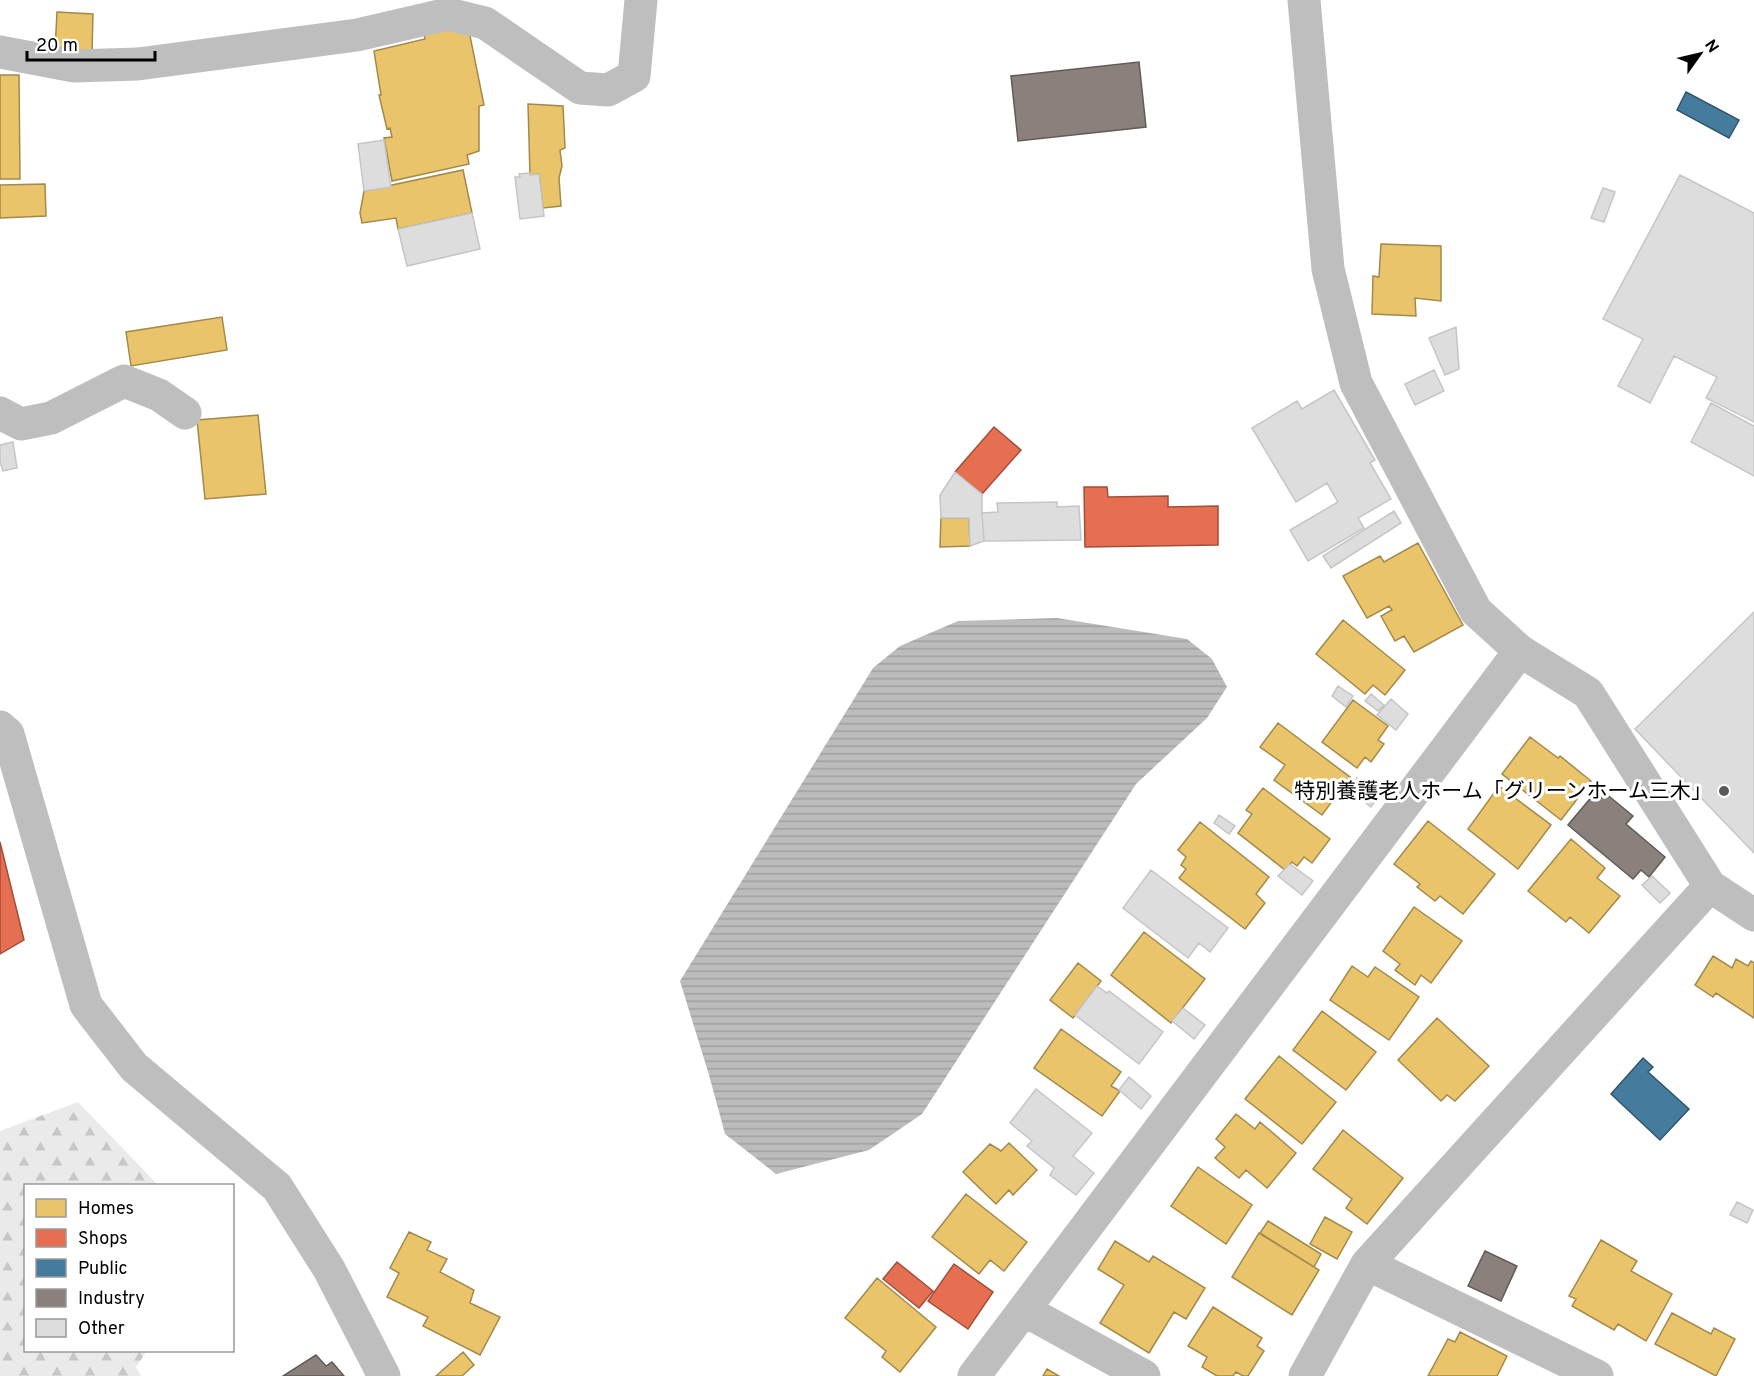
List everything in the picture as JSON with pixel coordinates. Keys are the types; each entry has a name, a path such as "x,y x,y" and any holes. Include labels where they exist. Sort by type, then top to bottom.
{"street":[{"path":"0,52 74,66 138,64 357,35 448,14 485,23 580,88 608,90 634,76 641,0"},
{"path":"1304,0 1328,269 1356,383 1476,611 1520,651 1588,693 1710,886 1754,915"},
{"path":"0,413 21,424 51,418 124,381 159,395 185,413"},
{"path":"974,1376 1520,651"},
{"path":"0,726 8,734 86,1005 134,1067 277,1187 329,1269 384,1376"},
{"path":"1305,1376 1367,1264 1710,886"},
{"path":"1367,1264 1597,1376"},
{"path":"1024,1310 1144,1376"}],"green space":[{"path":"78,1102 157,1184 24,1184 24,1352 146,1352 136,1367 141,1376 0,1376 0,1131"}],"shaded area":[{"path":"1057,618 1187,639 1212,659 1227,687 1207,718 1136,784 922,1114 869,1150 776,1174 725,1134 680,981 873,668 900,646 958,621"}],"building: Homes":[{"path":"57,12 93,14 92,52 55,50"},
{"path":"467,21 484,105 479,106 479,151 467,155 469,164 392,181 384,138 392,137 390,128 387,129 379,95 381,95 374,51 425,39 422,24"},
{"path":"0,75 19,75 20,179 0,179"},
{"path":"528,104 563,106 565,148 560,150 561,206 543,208 539,174 530,175"},
{"path":"463,170 472,213 398,229 396,218 362,223 360,213 364,191"},
{"path":"45,184 46,216 0,218 0,185"},
{"path":"1381,244 1441,246 1441,301 1415,298 1416,316 1372,314 1373,276 1379,277"},
{"path":"222,317 227,350 131,366 126,332"},
{"path":"258,415 266,494 205,499 197,420"},
{"path":"941,518 969,518 970,546 940,547"},
{"path":"1418,543 1463,625 1414,652 1404,636 1395,641 1381,616 1392,610 1389,606 1367,618 1343,576 1380,556 1384,562"},
{"path":"1343,620 1405,670 1385,695 1373,685 1365,694 1316,654"},
{"path":"1353,700 1388,726 1378,740 1384,744 1371,762 1365,757 1357,768 1322,742"},
{"path":"1278,723 1350,777 1322,815 1274,780 1285,765 1260,747"},
{"path":"1530,737 1558,758 1560,756 1591,781 1561,820 1502,774"},
{"path":"1499,786 1551,825 1518,869 1468,829"},
{"path":"1263,788 1330,839 1312,863 1304,857 1297,866 1292,862 1285,870 1238,833 1252,814 1246,810"},
{"path":"1428,821 1495,874 1463,914 1440,896 1435,901 1417,887 1420,884 1394,864"},
{"path":"1200,822 1269,877 1256,894 1265,903 1245,929 1179,878 1186,869 1181,865 1186,857 1178,850"},
{"path":"1571,839 1605,868 1597,878 1620,896 1589,933 1570,917 1566,922 1528,891"},
{"path":"1414,907 1462,941 1431,983 1421,975 1415,985 1395,970 1400,964 1383,951"},
{"path":"1144,932 1205,979 1171,1023 1111,975"},
{"path":"1713,956 1732,968 1736,959 1748,966 1751,961 1754,963 1754,1018 1716,993 1713,997 1695,985"},
{"path":"1078,963 1101,981 1073,1018 1050,1000"},
{"path":"1352,966 1368,977 1375,967 1419,997 1389,1040 1330,1000"},
{"path":"1322,1011 1376,1052 1346,1090 1293,1050"},
{"path":"1437,1018 1489,1066 1455,1101 1447,1095 1441,1101 1398,1060"},
{"path":"1061,1029 1121,1072 1111,1086 1120,1091 1102,1116 1034,1068"},
{"path":"1279,1056 1336,1102 1302,1144 1245,1099"},
{"path":"1236,1114 1255,1129 1260,1122 1296,1153 1267,1188 1246,1170 1239,1178 1215,1158 1225,1147 1216,1139"},
{"path":"1343,1130 1403,1178 1367,1224 1346,1208 1352,1199 1313,1169"},
{"path":"1009,1143 1037,1170 1013,1195 1009,1190 996,1204 963,1172 990,1144 1001,1151"},
{"path":"1198,1167 1252,1205 1226,1244 1171,1206"},
{"path":"966,1194 1027,1242 1004,1271 990,1260 979,1274 932,1237"},
{"path":"1325,1217 1352,1232 1337,1259 1310,1244"},
{"path":"1268,1221 1321,1254 1314,1267 1260,1233"},
{"path":"409,1232 431,1242 427,1250 447,1259 440,1272 474,1290 470,1303 500,1317 480,1355 423,1326 428,1317 387,1297 399,1273 390,1268"},
{"path":"1259,1233 1319,1270 1292,1315 1232,1277"},
{"path":"1601,1240 1637,1261 1631,1271 1672,1294 1646,1341 1618,1324 1614,1330 1572,1306 1576,1299 1569,1296"},
{"path":"1115,1241 1149,1262 1153,1256 1205,1288 1186,1319 1174,1312 1149,1353 1100,1323 1124,1285 1098,1269"},
{"path":"877,1278 936,1327 900,1372 882,1357 886,1351 845,1318"},
{"path":"1213,1307 1262,1338 1257,1346 1264,1351 1248,1376 1236,1372 1233,1376 1217,1376 1202,1367 1207,1357 1188,1346"},
{"path":"1672,1313 1711,1334 1714,1328 1735,1339 1716,1376 1655,1344"},
{"path":"1460,1332 1507,1356 1497,1376 1428,1376 1448,1339 1455,1342"},
{"path":"463,1352 474,1365 462,1376 436,1376"},
{"path":"1047,1369 1059,1376 1043,1376"}],"building: Shops":[{"path":"994,427 1021,450 982,494 955,472"},
{"path":"1084,487 1107,487 1108,497 1168,496 1168,507 1218,506 1218,545 1085,547"},
{"path":"0,842 24,940 0,954"},
{"path":"897,1262 933,1291 919,1308 883,1279"},
{"path":"954,1264 993,1292 968,1329 928,1301"}],"building: Public":[{"path":"1686,92 1739,120 1729,138 1677,110"},
{"path":"1643,1058 1653,1067 1648,1072 1689,1109 1660,1140 1611,1094"}],"building: Industry":[{"path":"1139,62 1146,127 1018,141 1011,76"},
{"path":"1599,788 1633,816 1626,824 1665,857 1649,877 1641,870 1633,879 1568,825"},
{"path":"1485,1251 1517,1266 1501,1301 1468,1286"},
{"path":"316,1355 326,1366 332,1362 344,1376 283,1376"}],"building: Other":[{"path":"384,140 391,187 364,191 358,144"},
{"path":"530,173 530,175 539,174 544,216 520,219 515,177 520,177 519,174"},
{"path":"1680,175 1754,213 1754,422 1706,398 1717,377 1674,356 1650,403 1618,386 1643,339 1603,319"},
{"path":"1603,188 1615,192 1604,222 1591,218"},
{"path":"472,213 480,249 407,266 398,229"},
{"path":"1456,327 1459,369 1445,375 1429,338"},
{"path":"1434,370 1444,391 1415,405 1405,384"},
{"path":"1334,390 1375,460 1370,463 1391,499 1358,518 1364,528 1308,561 1290,530 1338,502 1327,483 1296,502 1252,428 1297,401 1302,409"},
{"path":"1711,403 1754,426 1754,476 1691,442"},
{"path":"13,442 17,468 3,471 0,462 0,445"},
{"path":"955,472 982,494 984,541 970,546 969,518 941,518 940,495"},
{"path":"1057,502 1057,507 1079,506 1081,540 984,541 982,513 998,512 997,503"},
{"path":"1394,511 1401,523 1331,568 1323,556"},
{"name":"特別養護老人ホーム「グリーンホーム三木」","path":"1754,612 1754,853 1635,729"},
{"path":"1338,686 1353,696 1346,707 1332,696"},
{"path":"1371,694 1384,705 1378,711 1365,701"},
{"path":"1391,699 1408,714 1396,730 1377,715"},
{"path":"1357,778 1380,795 1371,807 1348,790"},
{"path":"1219,815 1235,826 1229,834 1214,823"},
{"path":"1290,864 1313,881 1302,895 1278,876"},
{"path":"1151,870 1228,928 1210,952 1199,943 1188,958 1123,908"},
{"path":"1652,876 1670,893 1660,903 1642,885"},
{"path":"1097,986 1107,993 1109,991 1163,1032 1139,1064 1075,1015"},
{"path":"1183,1008 1205,1025 1194,1039 1172,1021"},
{"path":"1129,1077 1151,1096 1141,1109 1119,1090"},
{"path":"1036,1089 1092,1133 1073,1156 1094,1173 1076,1195 1050,1175 1054,1168 1027,1146 1032,1141 1010,1123"},
{"path":"1737,1202 1753,1210 1747,1223 1730,1215"}],"place":[{"name":"特別養護老人ホーム「グリーンホーム三木」","path":"1724,791"}]}
